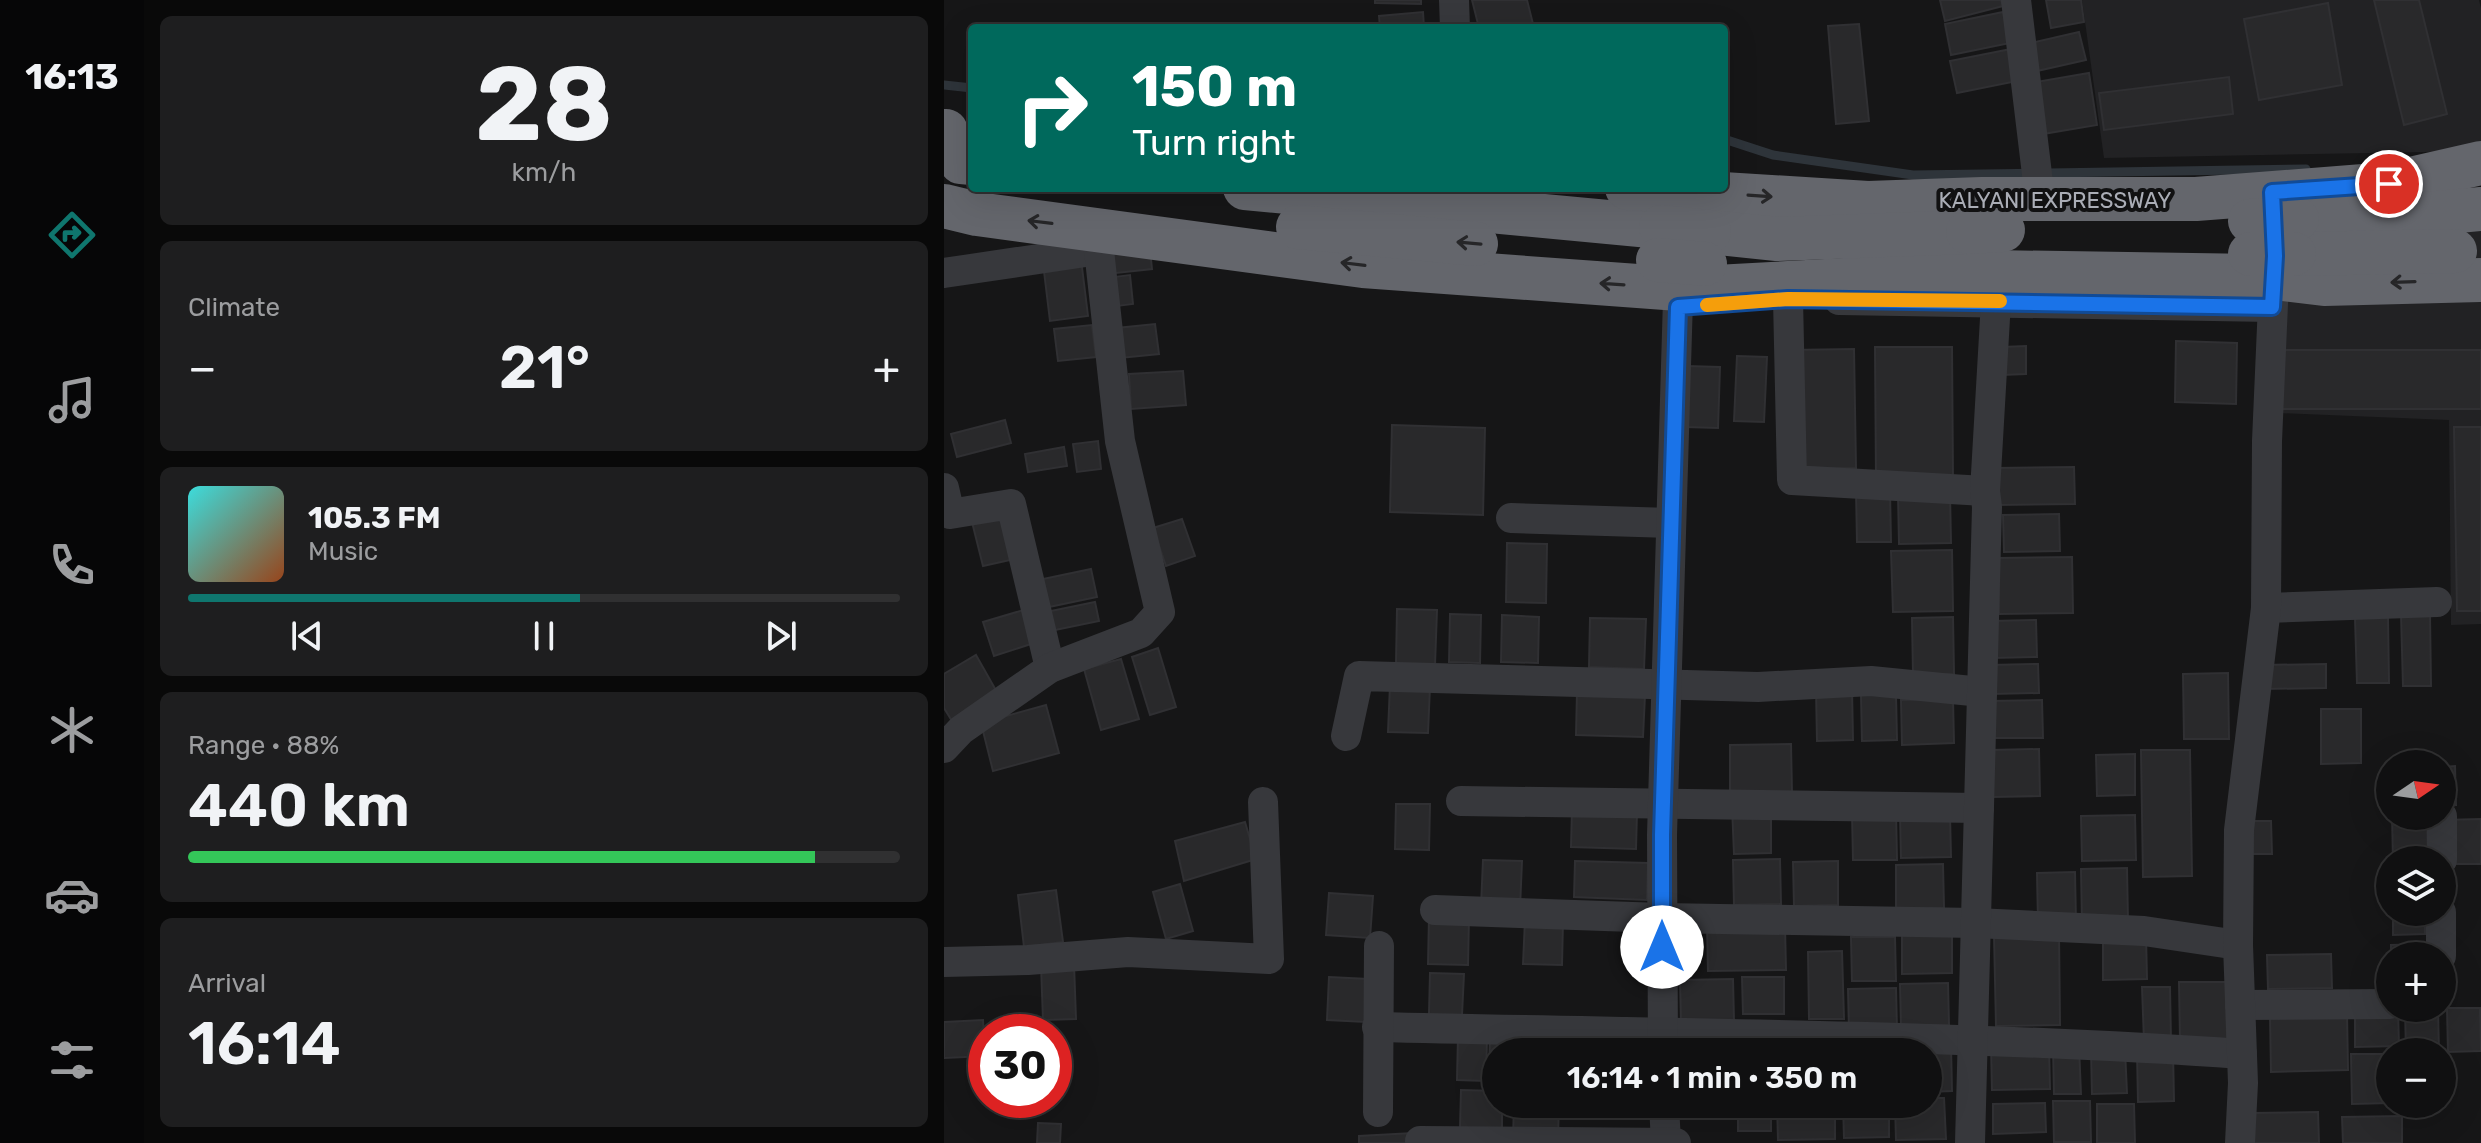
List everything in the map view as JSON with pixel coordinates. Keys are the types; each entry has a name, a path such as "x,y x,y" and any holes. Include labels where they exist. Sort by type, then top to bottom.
{"highway":[{"name":"KALYANI EXPRESSWAY","path":"1689,192 1868,203 1988,250 2039,190 2196,199 2273,246 2389,184 2481,163"},
{"path":"944,183 949,180 968,182"},
{"path":"1041,192 1330,231 1682,263 1777,239 1988,250 2273,246 2324,284 2474,240"},
{"path":"1268,192 1682,263"},
{"path":"944,206 1094,239 1363,266 1682,263 1988,250 2273,246 2437,213 2474,240"}],"street":[{"path":"1454,0 1455,24"},
{"path":"2016,0 2039,190"},
{"path":"1662,1038 1663,802 1671,523 1682,263 1689,192"},
{"path":"944,273 1094,239 1120,441 1160,612 1141,633 1050,668 961,730 944,748"},
{"path":"2240,1143 2239,830 2266,608 2273,246"},
{"path":"1682,263 1788,299 1988,250 1987,507 1970,1143"},
{"path":"1788,299 1792,480 1985,491"},
{"path":"944,488 950,514 1011,504 1050,668"},
{"path":"1511,518 1671,523"},
{"path":"2266,608 2437,602"},
{"path":"1346,736 1359,676 1758,687 1871,681 1982,692"},
{"path":"1461,801 1979,808"},
{"path":"944,962 1028,960 1128,952 1269,959 1263,802"},
{"path":"1435,910 1662,918 1976,923 2144,931 2238,945"},
{"path":"1378,1112 1379,946"},
{"path":"2240,1005 2376,1004"},
{"path":"1377,1027 1573,1038"},
{"path":"1942,1040 2111,1045 2242,1054"},
{"path":"1665,1118 1666,1143"},
{"path":"1420,1141 1676,1143"}],"shaded area":[{"path":"2082,0 2479,0 2481,151 2104,158"},
{"path":"2481,203 2481,624 2451,625 2449,420 2278,413 2282,205"}],"building":[{"path":"1375,0 1421,0 1421,4 1375,3"},
{"path":"1472,0 1527,0 1533,24 1478,24"},
{"path":"1940,0 2001,0 2003,6 1945,21"},
{"path":"2046,0 2081,0 2084,22 2051,28"},
{"path":"2374,0 2419,0 2447,114 2404,125"},
{"path":"2328,3 2342,85 2259,100 2244,19"},
{"path":"1423,12 1424,24 1380,24 1379,16"},
{"path":"2003,12 2010,43 1951,55 1945,24"},
{"path":"1859,24 1869,121 1836,124 1828,26"},
{"path":"2079,32 2086,60 2028,73 2022,45"},
{"path":"2011,49 2017,81 1957,93 1950,61"},
{"path":"2089,73 2097,125 2037,135 2030,83"},
{"path":"2229,77 2233,114 2104,130 2099,93"},
{"path":"1150,250 1152,269 1107,274 1105,255"},
{"path":"1081,259 1088,316 1050,321 1043,263"},
{"path":"1130,275 1133,304 1109,307 1106,278"},
{"path":"1155,324 1159,354 1120,358 1117,328"},
{"path":"1092,325 1096,357 1058,361 1054,329"},
{"path":"2176,341 2237,343 2236,404 2175,402"},
{"path":"2026,346 2026,374 2002,375 2002,347"},
{"path":"1875,347 1952,347 1953,480 1876,480"},
{"path":"1854,349 1856,468 1792,469 1790,350"},
{"path":"2281,350 2481,350 2481,409 2282,409"},
{"path":"1737,356 1767,357 1764,422 1734,421"},
{"path":"1687,366 1720,367 1718,428 1686,427"},
{"path":"1183,371 1186,405 1131,409 1129,374"},
{"path":"1005,420 1011,443 957,457 951,434"},
{"path":"1392,425 1485,428 1483,515 1390,512"},
{"path":"2454,427 2481,427 2481,611 2457,611"},
{"path":"1098,441 1101,469 1077,472 1073,444"},
{"path":"1064,447 1067,466 1028,472 1025,454"},
{"path":"2074,467 2075,504 1996,505 1995,468"},
{"path":"1890,490 1891,542 1857,542 1856,491"},
{"path":"1898,494 1950,494 1951,543 1899,544"},
{"path":"1009,514 1019,558 983,566 972,522"},
{"path":"2059,514 2060,551 2004,552 2003,515"},
{"path":"1182,519 1195,556 1166,566 1153,528"},
{"path":"1507,543 1547,544 1546,603 1506,602"},
{"path":"1952,550 1953,611 1893,612 1891,551"},
{"path":"2072,557 2073,613 1999,614 1998,558"},
{"path":"1091,569 1097,597 1049,607 1043,579"},
{"path":"1095,602 1099,621 1050,631 1046,612"},
{"path":"1027,609 1037,642 994,656 983,622"},
{"path":"1397,609 1437,610 1435,665 1396,664"},
{"path":"1450,614 1481,615 1480,663 1449,662"},
{"path":"2401,614 2430,614 2431,686 2403,686"},
{"path":"1502,615 1539,617 1538,663 1501,662"},
{"path":"1953,617 1954,674 1913,675 1912,618"},
{"path":"2388,617 2389,683 2357,683 2355,618"},
{"path":"1590,618 1646,619 1644,669 1589,667"},
{"path":"2036,620 2037,657 1992,658 1992,621"},
{"path":"1158,648 1176,707 1150,715 1132,657"},
{"path":"976,655 998,694 952,721 944,708 944,674"},
{"path":"1121,659 1139,719 1101,730 1084,669"},
{"path":"2038,664 2039,693 1991,694 1990,665"},
{"path":"2326,664 2326,688 2263,689 2263,665"},
{"path":"2228,673 2229,739 2184,739 2183,674"},
{"path":"1390,685 1430,686 1428,733 1388,732"},
{"path":"1816,689 1852,689 1853,740 1817,741"},
{"path":"1577,692 1645,695 1643,737 1576,735"},
{"path":"1861,695 1896,695 1897,740 1862,741"},
{"path":"1953,699 1954,743 1902,745 1901,700"},
{"path":"2042,700 2043,738 1992,738 1990,701"},
{"path":"1046,705 1059,753 993,771 981,723"},
{"path":"2321,709 2361,709 2361,763 2321,764"},
{"path":"1791,744 1792,794 1730,794 1730,745"},
{"path":"2039,749 2040,796 1992,797 1991,750"},
{"path":"2141,750 2190,750 2192,876 2143,877"},
{"path":"2135,754 2135,795 2097,796 2096,755"},
{"path":"1396,804 1430,804 1429,850 1395,849"},
{"path":"1771,805 1771,853 1734,854 1732,806"},
{"path":"1572,810 1637,812 1636,849 1571,847"},
{"path":"1896,812 1897,860 1853,860 1852,813"},
{"path":"1900,815 1950,815 1951,857 1901,858"},
{"path":"2135,815 2136,860 2082,861 2081,816"},
{"path":"2481,819 2481,864 2456,864 2456,846 2445,846 2444,830 2456,830 2456,820"},
{"path":"2245,821 2271,821 2272,854 2245,854"},
{"path":"1245,822 1256,859 1184,881 1175,841"},
{"path":"2392,830 2427,830 2428,846 2393,846"},
{"path":"1780,859 1781,904 1734,905 1733,860"},
{"path":"1483,860 1522,861 1520,908 1481,907"},
{"path":"1575,861 1648,863 1647,900 1574,897"},
{"path":"1838,861 1838,905 1794,906 1793,862"},
{"path":"1943,864 1944,908 1896,909 1896,865"},
{"path":"2127,868 2128,922 2082,923 2081,869"},
{"path":"2075,872 2076,922 2038,922 2037,873"},
{"path":"1180,884 1193,931 1166,939 1153,892"},
{"path":"1056,890 1063,942 1024,947 1018,895"},
{"path":"1329,893 1373,896 1370,938 1326,935"},
{"path":"1429,916 1469,917 1468,965 1428,964"},
{"path":"1525,920 1563,921 1562,965 1523,964"},
{"path":"1785,926 1786,970 1708,971 1707,927"},
{"path":"2393,926 2425,926 2425,934 2393,935"},
{"path":"1952,929 1952,973 1902,974 1902,930"},
{"path":"2059,934 2060,1025 1996,1026 1994,935"},
{"path":"2146,935 2147,979 2103,980 2103,936"},
{"path":"1851,937 1895,937 1896,981 1852,981"},
{"path":"1842,951 1844,1019 1809,1019 1808,952"},
{"path":"2331,954 2332,988 2268,989 2267,955"},
{"path":"1074,964 1076,1019 1072,1019 1072,1014 1043,1014 1041,965"},
{"path":"1430,973 1464,974 1462,1015 1429,1014"},
{"path":"1329,977 1368,979 1366,1022 1327,1020"},
{"path":"1742,977 1784,977 1784,1014 1743,1014"},
{"path":"1733,979 1734,1021 1681,1022 1680,980"},
{"path":"2179,982 2226,982 2227,1040 2180,1040"},
{"path":"1948,983 1949,1025 1901,1026 1900,984"},
{"path":"2142,987 2170,987 2171,1041 2144,1041"},
{"path":"1896,988 1897,1030 1849,1031 1848,989"},
{"path":"2456,1008 2480,1008 2481,1051 2456,1052 2456,1038 2448,1038 2447,1022 2456,1022"},
{"path":"2355,1011 2376,1011 2376,1022 2398,1022 2399,1038 2376,1038 2376,1047 2355,1047"},
{"path":"2347,1013 2348,1070 2271,1072 2270,1015"},
{"path":"968,1021 968,1057 944,1058 944,1022"},
{"path":"2405,1022 2438,1022 2439,1038 2406,1038"},
{"path":"1520,1033 1563,1034 1563,1038 1520,1038"},
{"path":"1490,1035 1517,1036 1517,1038 1490,1038"},
{"path":"1458,1036 1487,1037 1482,1038 1482,1081 1457,1080"},
{"path":"1951,1045 1952,1091 1942,1091 1942,1048"},
{"path":"2049,1045 2050,1089 1992,1090 1991,1046"},
{"path":"2079,1046 2081,1094 2054,1094 2053,1047"},
{"path":"2091,1050 2125,1050 2127,1093 2092,1094"},
{"path":"2173,1051 2174,1101 2138,1102 2137,1052"},
{"path":"2351,1054 2376,1054 2376,1103 2352,1104"},
{"path":"1461,1090 1482,1091 1482,1118 1502,1118 1502,1129 1460,1128"},
{"path":"1944,1098 1946,1139 1896,1140 1895,1118 1942,1118"},
{"path":"2053,1101 2090,1101 2091,1142 2054,1142"},
{"path":"2045,1103 2046,1132 1993,1134 1993,1104"},
{"path":"2097,1104 2134,1104 2135,1143 2097,1143"},
{"path":"2318,1112 2319,1143 2254,1143 2253,1113"},
{"path":"2342,1117 2402,1118 2402,1143 2343,1143"},
{"path":"1514,1118 1559,1118 1558,1138 1513,1137"},
{"path":"1738,1118 1771,1118 1771,1131 1738,1131"},
{"path":"1777,1118 1835,1118 1835,1139 1778,1140"},
{"path":"1843,1118 1889,1118 1889,1137 1844,1138"},
{"path":"1038,1123 1061,1124 1060,1143 1037,1143"},
{"path":"1413,1133 1414,1143 1359,1143 1359,1136"}],"waterway":[{"path":"944,85 968,88"},
{"path":"1728,140 1773,155 1913,175 2306,169"}],"slow traffic":[{"path":"1707,305 1788,299 2000,301"}],"route":[{"path":"1662,947 1662,835 1678,307 1788,299 2272,307 2275,256 2272,192 2389,184"}]}
